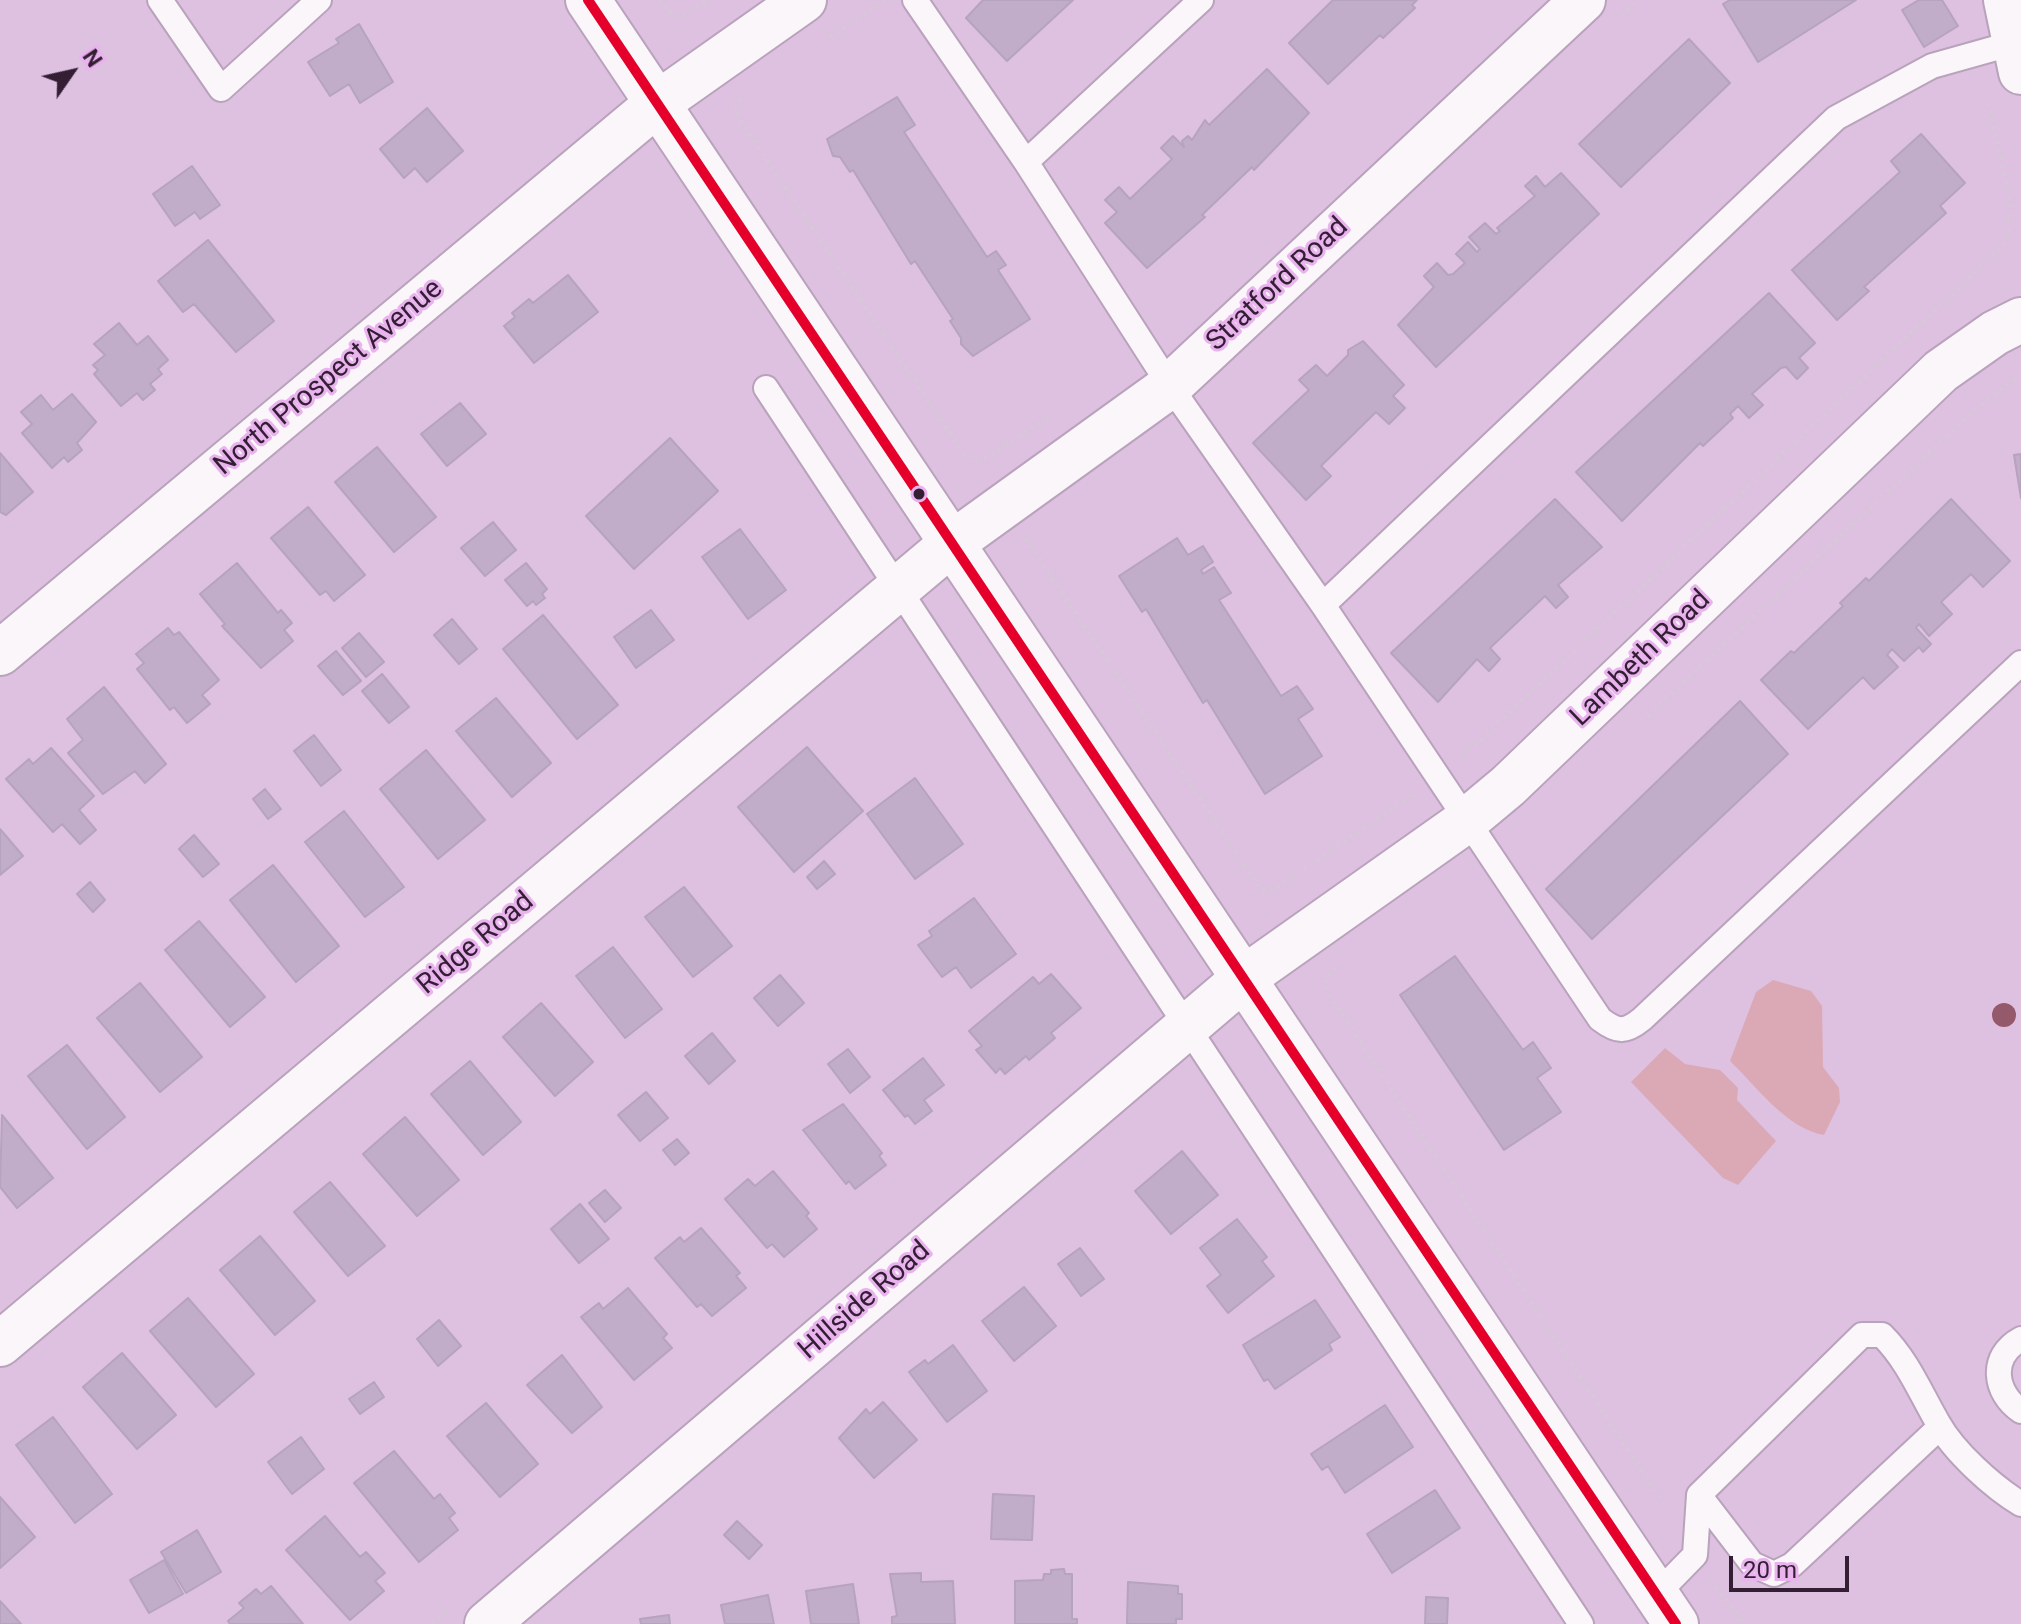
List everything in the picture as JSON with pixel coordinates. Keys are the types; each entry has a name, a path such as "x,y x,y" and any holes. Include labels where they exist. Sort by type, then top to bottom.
{"street":[{"path":"588,0 1666,1610"},
{"name":"North Prospect Avenue","path":"0,653 658,103 804,0"},
{"name":"Stratford Road","path":"951,544 1170,386 1583,0"},
{"name":"Lambeth Road","path":"1244,978 1466,821 1508,786 1941,371 1995,333 2021,320"},
{"name":"Ridge Road","path":"0,1344 951,544"},
{"name":"Hillside Road","path":"487,1624 1244,978"}],"lane":[{"path":"160,0 221,89 319,0"},
{"path":"915,0 1026,162 1170,386 1323,605 1600,1019 1615,1030 1629,1030 2021,663"},
{"path":"1026,162 1201,0"},
{"path":"1323,605 1836,118 1932,66 2008,41"},
{"path":"766,388 1581,1624"},
{"path":"1666,1610 1695,1555 1699,1495 1862,1335 1882,1335 1901,1354 1940,1427 1997,1489 2021,1504"},
{"path":"2021,1339 2004,1353 1998,1378 2001,1392 2021,1411"},
{"path":"1699,1495 1752,1564 1774,1574 1792,1565 1940,1427"}],"path":[{"path":"660,0 668,12 681,18 708,0"},
{"path":"1438,779 2008,241 2008,41"},
{"path":"1633,730 1970,415 2002,388 2021,378"},
{"path":"1339,965 1327,977 1325,988 1705,1574 1745,1624"}],"shaded area":[{"path":"1773,980 1811,991 1822,1006 1823,1067 1839,1088 1840,1102 1824,1135 1810,1131 1785,1116 1730,1061 1756,992"},
{"path":"1665,1048 1685,1064 1720,1070 1738,1088 1737,1100 1776,1141 1738,1185 1723,1178 1631,1082"}],"building":[{"path":"983,0 1073,0 1007,61 966,18"},
{"path":"1333,0 1417,0 1412,5 1415,8 1383,38 1380,35 1328,84 1289,43"},
{"path":"1730,0 1856,0 1758,62 1723,4"},
{"path":"1919,0 1942,0 1958,26 1924,47 1902,10"},
{"path":"359,24 393,82 360,103 349,84 330,96 308,62 339,43 336,39"},
{"path":"1689,39 1730,83 1621,187 1579,144"},
{"path":"1267,69 1309,113 1254,170 1252,167 1202,215 1205,217 1147,268 1105,223 1117,212 1105,200 1119,187 1130,199 1172,159 1161,148 1173,136 1184,147 1182,141 1188,136 1192,140 1205,120 1209,125"},
{"path":"897,97 915,125 904,132 987,257 996,251 1006,265 998,270 1030,319 973,356 961,344 961,338 950,321 953,319 915,261 911,264 853,170 850,172 840,157 833,156 827,139"},
{"path":"427,108 463,151 427,182 415,168 404,178 380,149"},
{"path":"1921,134 1965,183 1940,206 1946,213 1864,287 1869,291 1837,320 1792,270 1900,172 1891,161"},
{"path":"192,166 220,205 200,219 195,212 175,226 153,194"},
{"path":"1561,173 1599,214 1436,367 1398,325 1434,287 1424,276 1437,263 1448,275 1453,274 1465,263 1456,254 1468,242 1477,252 1480,249 1469,237 1485,223 1496,234 1500,231 1497,228 1535,196 1525,186 1536,176 1545,187"},
{"path":"208,240 274,321 236,352 194,304 183,312 158,281"},
{"path":"568,275 598,312 534,363 504,326 515,317 512,313 529,299 533,303"},
{"path":"1769,293 1815,343 1799,358 1808,368 1797,379 1786,367 1781,368 1752,394 1763,405 1749,418 1738,406 1730,414 1733,418 1703,446 1700,443 1622,521 1576,472"},
{"path":"119,323 137,345 148,336 168,360 158,369 162,374 150,384 155,390 143,400 137,393 121,406 94,374 98,370 93,365 105,355 94,344"},
{"path":"1363,341 1404,385 1393,396 1405,408 1389,424 1376,412 1321,466 1331,476 1306,500 1253,443 1309,390 1299,380 1316,365 1327,376 1348,355 1348,350"},
{"path":"72,394 96,422 77,443 82,450 68,462 64,457 52,468 22,433 32,424 21,412 41,395 53,410"},
{"path":"460,403 486,434 447,466 421,434"},
{"path":"670,438 718,491 634,569 586,516"},
{"path":"377,447 436,517 394,552 335,482"},
{"path":"0,453 33,492 6,515 0,512"},
{"path":"2021,454 2021,498 2014,455"},
{"path":"1555,499 1602,547 1558,585 1568,597 1556,608 1545,596 1490,648 1500,659 1489,671 1477,659 1438,702 1391,653"},
{"path":"1951,499 2010,561 1983,587 1971,574 1941,602 1952,614 1929,636 1919,624 1916,628 1931,644 1923,652 1919,647 1904,661 1892,649 1887,655 1898,667 1874,689 1863,677 1808,729 1761,680 1791,651 1794,653 1843,606 1840,603 1866,578 1869,581"},
{"path":"308,507 365,575 334,601 326,591 320,595 271,538"},
{"path":"493,522 516,550 485,576 461,548"},
{"path":"740,529 786,590 748,619 702,557"},
{"path":"1177,538 1188,555 1203,546 1213,562 1201,570 1203,574 1214,567 1231,593 1219,600 1281,696 1297,686 1313,709 1298,719 1322,756 1265,794 1207,700 1203,703 1146,609 1142,612 1119,576"},
{"path":"237,563 278,613 281,610 292,623 284,630 293,641 261,668 222,626 225,624 200,594"},
{"path":"526,563 547,589 542,594 545,598 536,605 533,601 527,606 505,580"},
{"path":"651,610 674,640 636,668 614,637"},
{"path":"543,615 618,705 577,739 503,649"},
{"path":"452,619 477,649 459,664 434,635"},
{"path":"168,628 174,635 179,632 219,680 202,695 210,704 187,723 174,707 170,710 137,669 144,663 136,654"},
{"path":"359,633 384,662 366,677 342,648"},
{"path":"336,651 361,681 343,695 318,666"},
{"path":"382,674 409,707 389,723 362,691"},
{"path":"104,687 166,764 145,783 135,771 103,794 68,753 83,740 67,719"},
{"path":"496,698 551,763 512,797 456,731"},
{"path":"1740,701 1788,754 1592,939 1546,889"},
{"path":"314,735 341,770 321,786 294,751"},
{"path":"807,747 863,811 794,872 738,807"},
{"path":"51,748 94,796 79,810 96,830 80,844 62,824 53,832 6,779 29,759 33,764"},
{"path":"426,750 485,820 438,859 380,789"},
{"path":"915,778 963,844 915,879 867,814"},
{"path":"265,789 281,809 268,819 253,799"},
{"path":"344,811 404,887 365,917 305,842"},
{"path":"0,829 23,856 0,875"},
{"path":"194,835 219,864 203,877 179,849"},
{"path":"824,861 835,874 817,889 807,877"},
{"path":"273,865 339,946 296,982 230,900"},
{"path":"90,882 105,900 93,912 77,894"},
{"path":"684,887 732,946 693,977 645,917"},
{"path":"974,898 1016,954 971,988 956,967 942,977 918,945 932,936 929,931"},
{"path":"199,921 265,997 230,1027 165,950"},
{"path":"613,947 662,1009 625,1038 576,976"},
{"path":"1455,956 1523,1050 1533,1042 1551,1068 1537,1078 1561,1112 1504,1150 1400,995"},
{"path":"1051,974 1081,1008 1051,1033 1055,1038 1029,1060 1026,1056 1005,1074 1000,1068 996,1073 976,1050 982,1046 969,1031 1033,977 1039,984"},
{"path":"780,975 804,1003 778,1026 754,998"},
{"path":"140,983 202,1057 160,1092 97,1018"},
{"path":"541,1003 593,1062 555,1096 503,1037"},
{"path":"712,1033 735,1061 709,1084 685,1056"},
{"path":"67,1045 125,1117 87,1149 28,1076"},
{"path":"848,1049 870,1077 850,1093 828,1064"},
{"path":"923,1058 944,1085 924,1100 932,1111 915,1124 908,1115 905,1117 883,1090"},
{"path":"470,1061 521,1122 483,1155 431,1094"},
{"path":"646,1092 668,1118 640,1141 618,1115"},
{"path":"843,1104 882,1153 879,1156 886,1165 855,1189 849,1181 846,1184 803,1130"},
{"path":"2,1115 53,1178 17,1208 0,1187"},
{"path":"405,1117 459,1180 417,1216 363,1154"},
{"path":"677,1139 689,1153 675,1165 663,1150"},
{"path":"1182,1151 1218,1195 1171,1234 1135,1191"},
{"path":"773,1171 809,1213 806,1216 817,1229 784,1257 772,1244 767,1248 725,1199 748,1179 755,1186"},
{"path":"330,1182 385,1246 348,1276 294,1212"},
{"path":"605,1190 621,1208 605,1222 589,1203"},
{"path":"580,1204 609,1239 579,1263 551,1229"},
{"path":"1237,1219 1267,1257 1262,1261 1274,1276 1228,1313 1207,1286 1221,1275 1200,1248"},
{"path":"701,1228 740,1273 736,1276 746,1288 712,1316 701,1304 697,1307 655,1258 680,1237 684,1242"},
{"path":"260,1236 315,1301 275,1335 220,1270"},
{"path":"1080,1248 1104,1279 1081,1296 1058,1264"},
{"path":"1024,1287 1056,1326 1014,1361 982,1321"},
{"path":"628,1288 667,1334 663,1338 672,1348 634,1380 581,1317 599,1303 603,1309"},
{"path":"188,1298 254,1374 216,1407 150,1331"},
{"path":"1315,1300 1340,1337 1329,1344 1332,1350 1275,1389 1268,1379 1264,1381 1243,1345"},
{"path":"439,1320 461,1346 438,1366 417,1339"},
{"path":"953,1345 987,1391 947,1422 909,1372 925,1360 928,1364"},
{"path":"122,1353 176,1415 137,1449 83,1387"},
{"path":"562,1355 602,1407 572,1433 527,1385"},
{"path":"374,1382 384,1397 360,1414 349,1399"},
{"path":"883,1402 917,1440 874,1478 839,1438 866,1409 870,1414"},
{"path":"486,1403 538,1464 500,1497 447,1436"},
{"path":"1385,1405 1413,1447 1345,1493 1328,1466 1322,1470 1311,1454"},
{"path":"53,1417 112,1494 75,1523 16,1445"},
{"path":"301,1437 324,1469 292,1494 268,1462"},
{"path":"394,1451 434,1499 440,1494 455,1513 449,1518 458,1530 419,1562 354,1483"},
{"path":"1435,1490 1460,1528 1392,1573 1367,1534"},
{"path":"993,1494 1034,1496 1032,1540 991,1539"},
{"path":"0,1497 35,1537 0,1568"},
{"path":"325,1516 360,1557 366,1552 385,1573 375,1581 384,1591 350,1620 286,1550"},
{"path":"737,1521 762,1545 749,1559 724,1535"},
{"path":"197,1530 221,1572 186,1593 161,1552"},
{"path":"164,1560 183,1594 149,1613 130,1580"},
{"path":"1064,1569 1065,1574 1072,1574 1072,1619 1077,1619 1077,1624 1015,1624 1015,1581 1043,1580 1044,1574 1051,1574 1051,1570"},
{"path":"921,1573 921,1582 953,1581 955,1624 892,1624 892,1617 897,1616 890,1574"},
{"path":"1128,1582 1178,1586 1178,1594 1182,1594 1182,1619 1176,1619 1176,1624 1127,1624"},
{"path":"853,1584 859,1624 811,1624 806,1591"},
{"path":"271,1586 303,1624 230,1624 228,1621 244,1608 239,1603 256,1589 261,1594"},
{"path":"768,1595 774,1624 725,1624 721,1605"},
{"path":"1426,1597 1448,1598 1447,1624 1425,1624"},
{"path":"0,1601 21,1624 0,1624"},
{"path":"669,1615 670,1624 641,1624 640,1619"}],"transit line":[{"path":"588,0 1676,1624"}]}
